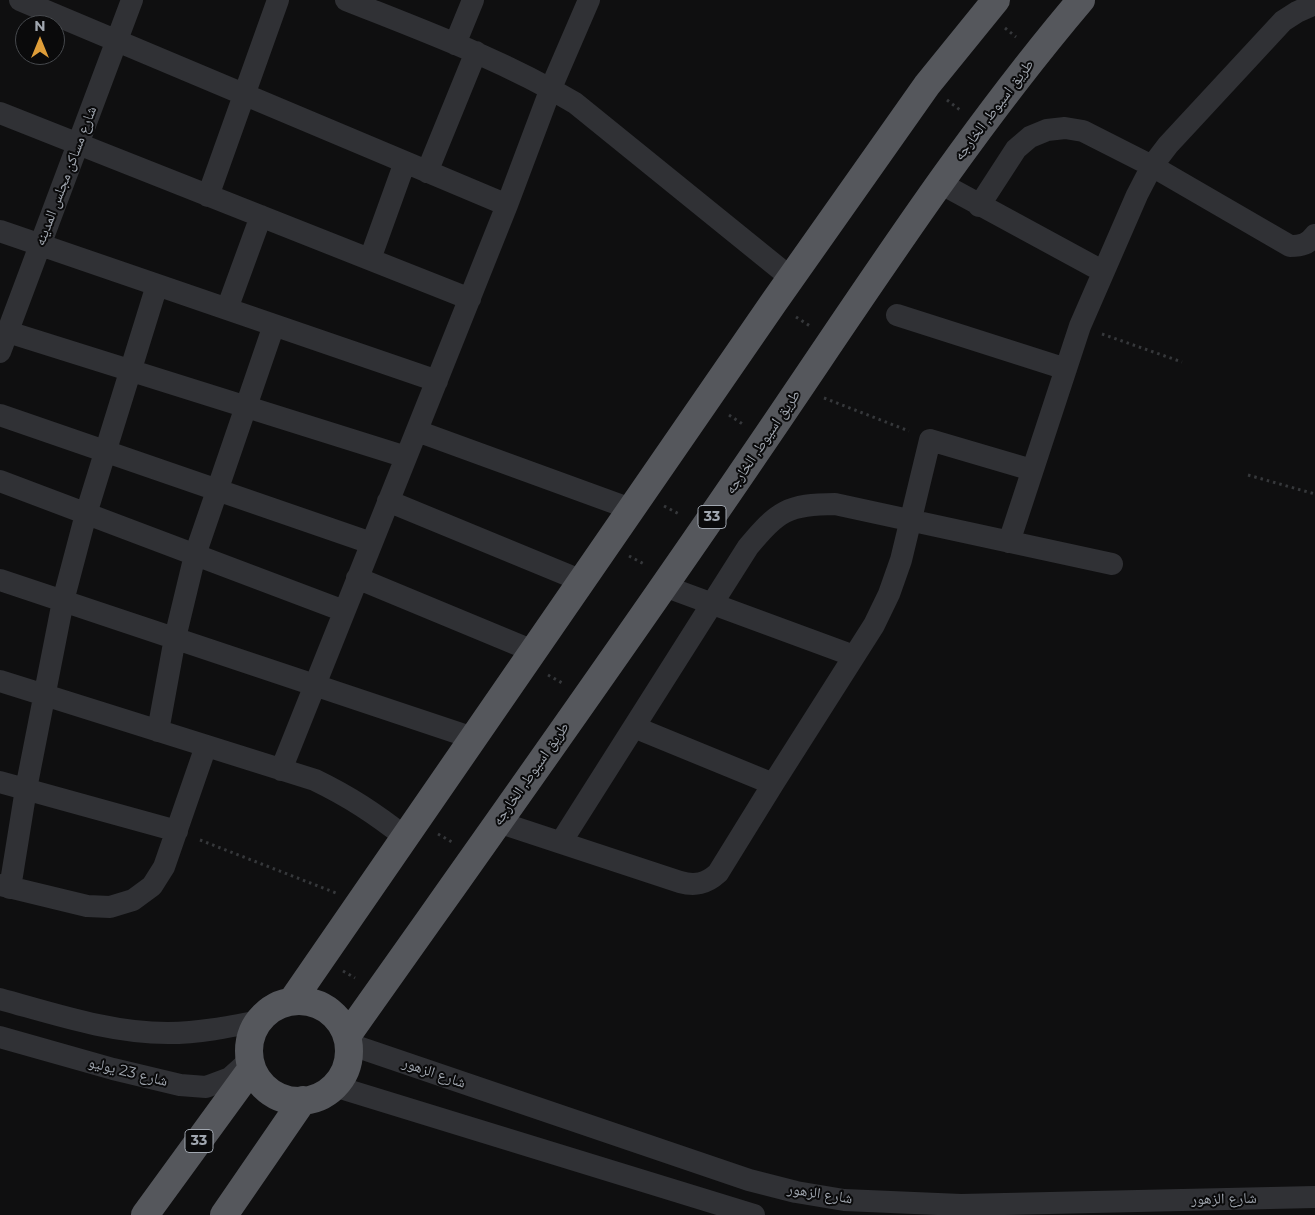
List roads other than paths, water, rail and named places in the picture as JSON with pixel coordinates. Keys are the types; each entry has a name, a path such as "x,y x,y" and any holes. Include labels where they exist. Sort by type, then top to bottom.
{"highway":[{"name":"طريق اسيوط, الخارجه","path":"348,1040 379,991 705,528 831,340 980,126 1035,54 1081,0"},
{"path":"292,1002 774,302 927,86 991,6"},
{"path":"292,1002 313,1003 332,1013 341,1023 348,1040 349,1059 344,1074 334,1086 320,1096 304,1100 288,1099 272,1093 260,1082 251,1064 250,1046 252,1033 259,1021 279,1005 292,1002"},
{"name":"33","path":"145,1215 251,1064"},
{"path":"224,1215 304,1100"}],"street":[{"path":"20,0 507,205"},
{"name":"شارع مساكن مجلس المدينه","path":"4,342 132,0"},
{"path":"208,196 278,0"},
{"path":"346,0 476,52 551,88 576,103 791,278"},
{"path":"455,44 473,0"},
{"path":"281,770 470,299 551,88 589,0"},
{"path":"1009,542 1080,326 1102,271 1152,166 1186,124 1283,21 1315,4"},
{"path":"427,172 476,52"},
{"path":"0,113 470,299"},
{"path":"979,206 1016,149 1030,137 1047,130 1065,128 1083,131 1152,166 1290,246 1301,246 1310,242 1315,235"},
{"path":"370,259 404,162"},
{"path":"940,184 1102,271"},
{"path":"227,309 260,216"},
{"path":"0,231 436,381"},
{"path":"158,285 86,514 63,601 5,886 87,906 110,907 133,900 152,886 164,866 206,746"},
{"path":"897,315 1066,369"},
{"path":"158,731 175,638 195,555 274,325"},
{"path":"4,342 131,371 406,457"},
{"path":"0,415 371,543"},
{"path":"417,431 636,502"},
{"path":"498,822 690,885 710,880 718,873 874,625 889,594 901,560 930,440 1032,470"},
{"path":"0,481 344,611"},
{"path":"388,501 582,581"},
{"path":"561,842 748,547 766,525 789,509 809,504 835,504 1112,564"},
{"path":"357,578 530,656"},
{"path":"0,580 473,738"},
{"path":"666,582 712,605 854,656"},
{"path":"0,680 315,780 345,795 374,813 410,829"},
{"path":"634,727 773,784"},
{"path":"0,782 177,831"},
{"path":"0,999 121,1029 168,1033 211,1030 259,1021"},
{"name":"شارع 23 يوليو","path":"0,1037 129,1074 180,1085 206,1087 230,1078 251,1064"},
{"name":"شارع الزهور","path":"348,1040 749,1180 796,1192 897,1209 1251,1207 1278,1206 1315,1197"},
{"path":"334,1086 754,1215"}]}
